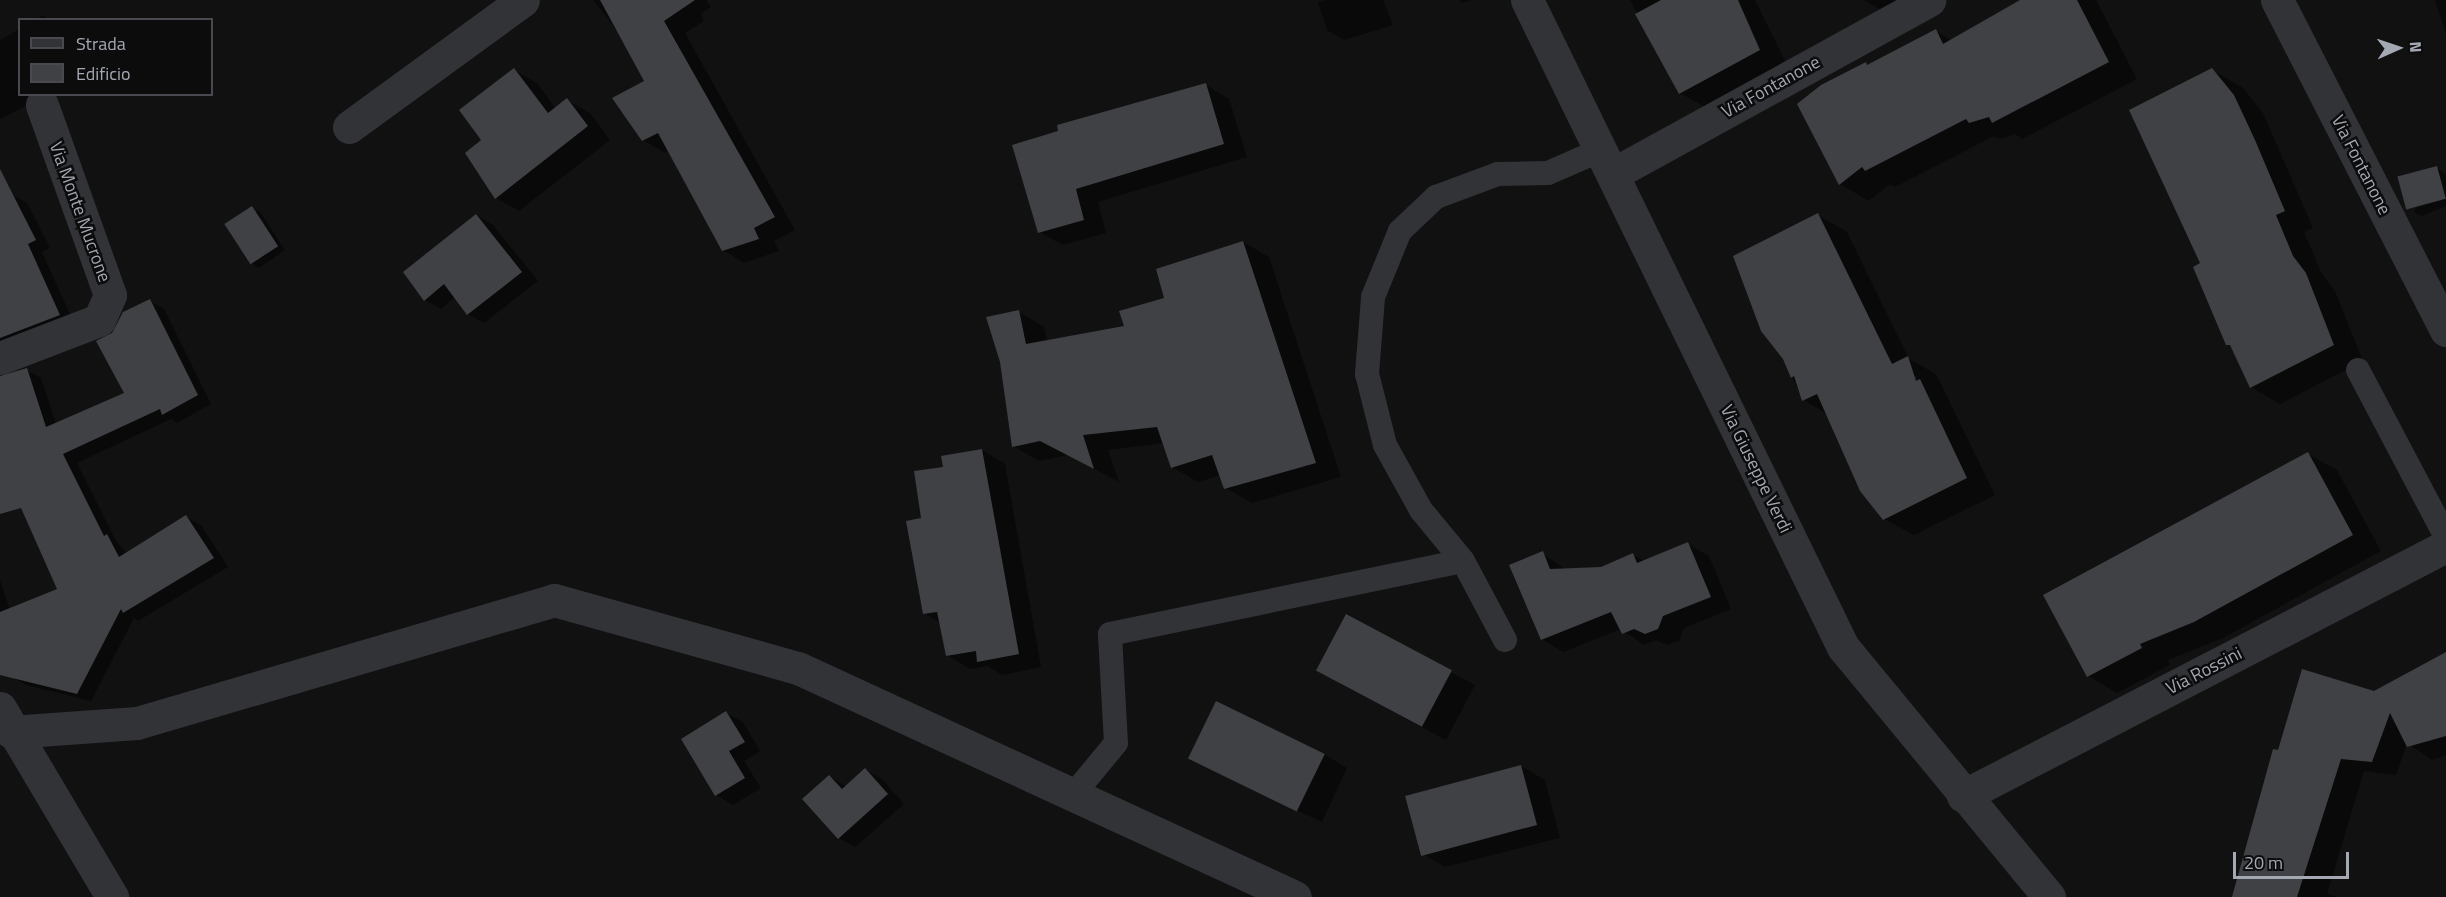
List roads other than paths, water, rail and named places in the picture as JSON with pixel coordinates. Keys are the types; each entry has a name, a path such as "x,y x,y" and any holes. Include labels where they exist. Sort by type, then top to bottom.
{"street":[{"path":"349,128 523,0"},
{"name":"Via Giuseppe Verdi","path":"1527,0 1843,647 1963,796 2049,897"},
{"name":"Via Fontanone","path":"1607,162 1929,0"},
{"name":"Via Fontanone","path":"2277,0 2446,330"},
{"name":"Via Monte Mucrone","path":"0,358 99,320 110,295 42,105"},
{"name":"Via Rossini","path":"1963,796 2446,546"},
{"path":"5,720 137,723 554,600 798,668 1295,897"},
{"path":"5,720 112,897"}],"lane":[{"path":"1505,640 1463,561 1421,510 1385,445 1367,374 1373,297 1400,231 1436,197 1498,174 1548,173 1607,162"},
{"path":"2358,370 2446,537"},
{"path":"1073,795 1116,743 1110,634 1463,561"}]}
